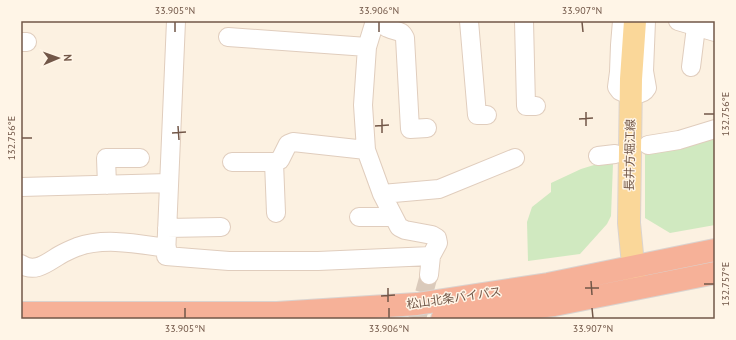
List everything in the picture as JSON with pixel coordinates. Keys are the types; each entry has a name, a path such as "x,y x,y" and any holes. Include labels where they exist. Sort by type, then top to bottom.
{"highway":[{"name":"松山北条バイパス","path":"21,313 278,313 417,304 548,284 715,250"},
{"name":"松山北条バイパス","path":"442,319 554,305 715,274"}],"main road":[{"name":"長井方堀江線","path":"635,21 630,94 629,223 636,288"}],"street":[{"path":"176,21 166,256 229,261 318,261 431,256"},
{"path":"375,21 367,47 363,105 366,150 382,194 399,227 405,230 432,234 437,238 438,243 431,256 429,275"},
{"path":"380,21 386,27 399,30 403,33 405,38 410,128 427,128"},
{"path":"469,21 477,115 487,115"},
{"path":"524,21 526,106 536,106"},
{"path":"622,21 617,87 620,92 630,94 640,94 645,92 647,88 644,71 646,21"},
{"path":"678,21 704,27 691,67"},
{"path":"228,35 367,47"},
{"path":"648,145 679,140 715,129"},
{"path":"232,162 274,162 280,160 288,144 293,142 366,150"},
{"path":"107,184 106,158 140,158"},
{"path":"382,194 439,189 516,159"},
{"path":"274,162 276,213"},
{"path":"21,187 169,183"},
{"path":"359,217 393,217"},
{"path":"167,228 222,227"},
{"path":"21,264 25,267 32,268 45,265 61,254 78,246 98,243 120,242 167,248"}],"green space":[{"path":"715,133 715,225 670,233 645,218 645,152"},
{"path":"613,164 611,216 607,224 580,254 528,261 527,222 532,207 551,192 551,183 581,169 594,165"}],"tunnel":[{"path":"417,319 429,275"}]}
